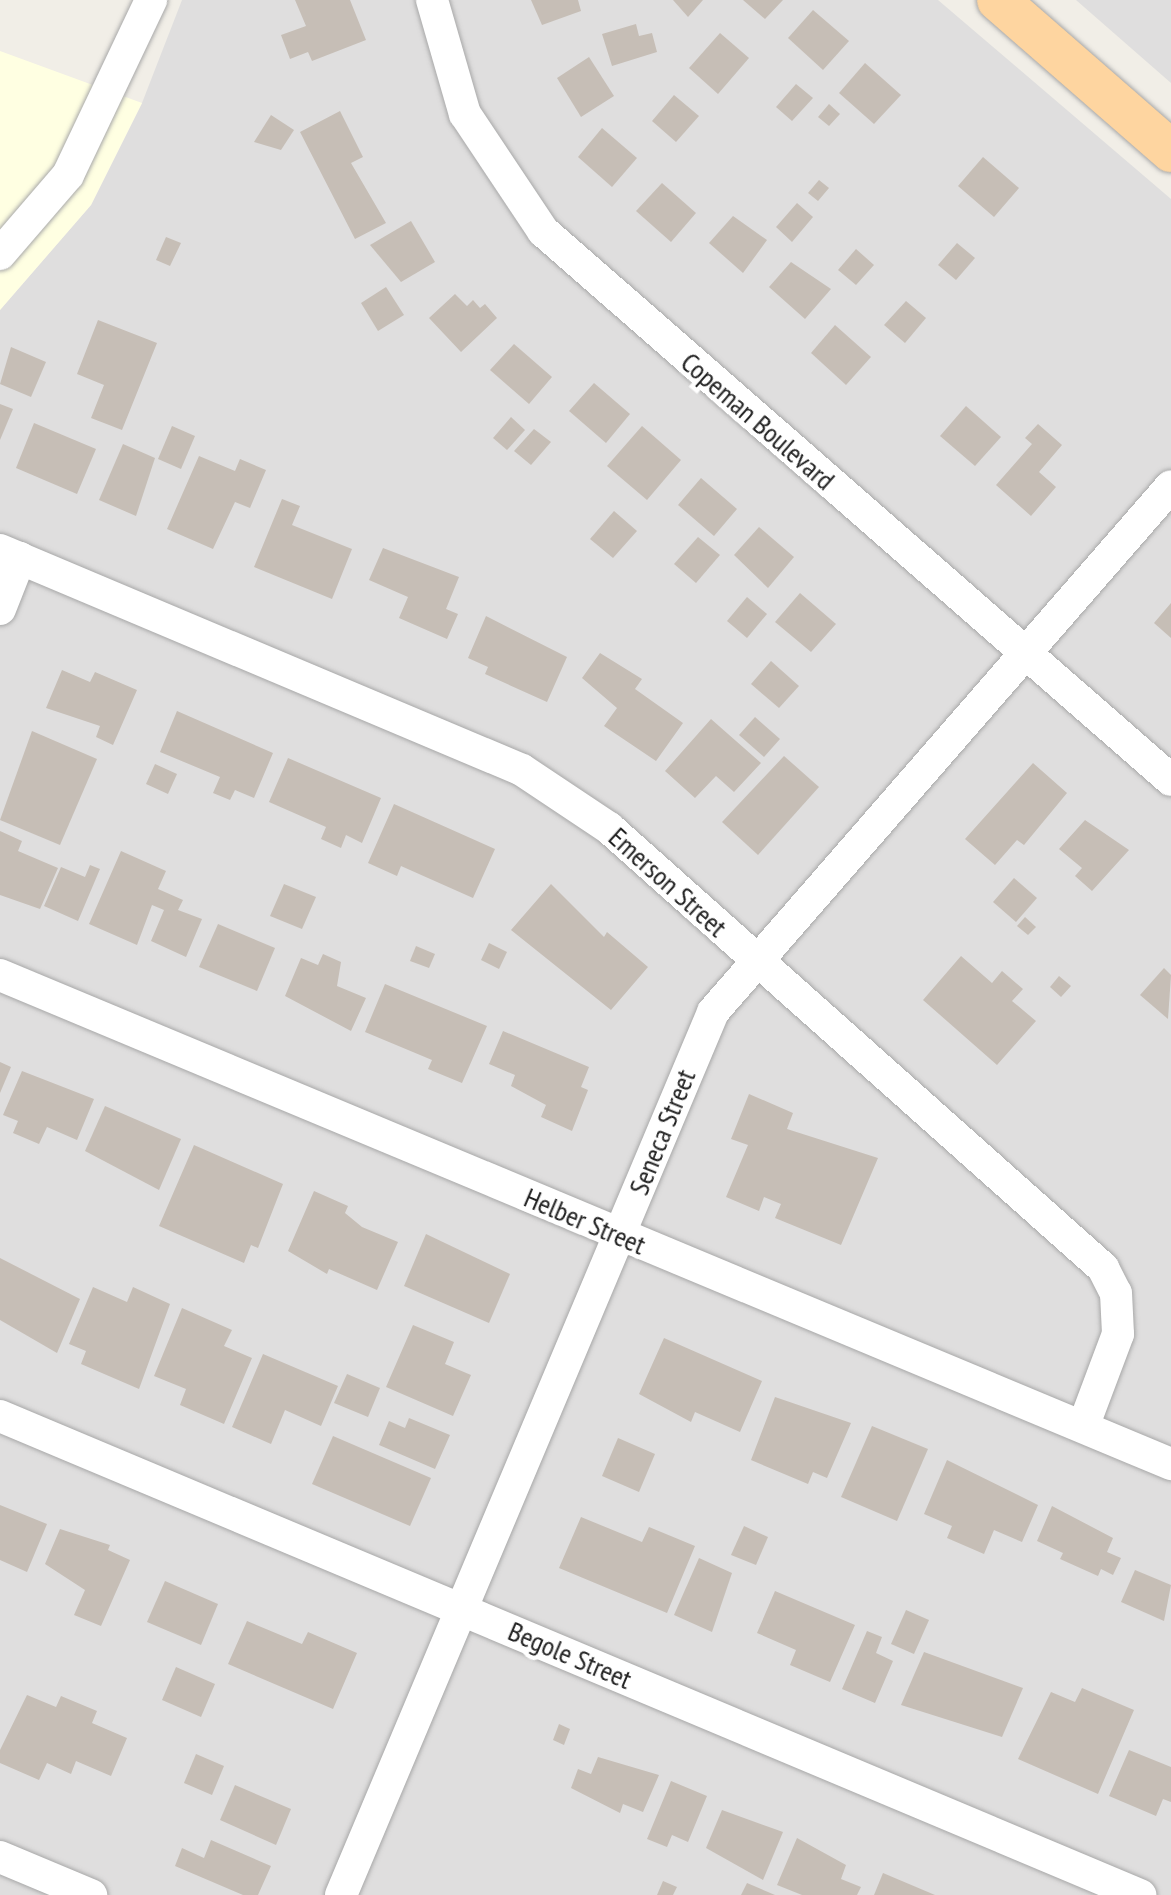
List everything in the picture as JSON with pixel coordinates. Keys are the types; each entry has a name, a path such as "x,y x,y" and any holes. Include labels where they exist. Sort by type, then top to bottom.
{"main road":[{"path":"998,0 1171,151"}],"street":[{"path":"0,254 68,175 151,0"},
{"name":"Copeman Boulevard","path":"432,0 465,114 496,170 542,231 1171,780"},
{"name":"Seneca Street","path":"340,1895 704,1029 755,960 1171,486"},
{"path":"0,609 10,554"},
{"name":"Emerson Street","path":"10,554 522,770 609,828 1103,1268 1116,1293 1118,1334 1083,1427"},
{"name":"Helber Street","path":"0,975 1171,1464"},
{"name":"Begole Street","path":"0,1416 1140,1895"},
{"path":"0,1856 91,1895"}],"shaded area":[{"path":"182,0 938,0 1171,199 1171,1895 0,1895 0,310 91,205 142,103"},
{"path":"1076,0 1171,0 1171,83"},
{"path":"0,51 142,103 91,205 0,310"}],"building":[{"path":"295,0 350,0 366,40 312,61 308,52 290,59 281,35 306,26"},
{"path":"531,0 578,0 581,11 542,25"},
{"path":"673,0 703,0 688,17"},
{"path":"743,0 783,0 765,19"},
{"path":"813,10 849,41 823,70 788,38"},
{"path":"636,24 639,36 652,33 657,52 612,66 602,34"},
{"path":"720,33 749,58 718,94 689,68"},
{"path":"589,57 614,96 581,117 557,78"},
{"path":"865,63 901,95 874,124 839,93"},
{"path":"796,84 813,98 792,121 776,107"},
{"path":"674,95 699,116 676,142 652,121"},
{"path":"829,104 840,114 829,126 818,117"},
{"path":"340,111 363,157 351,163 386,223 355,239 300,132"},
{"path":"271,115 294,130 281,150 254,142"},
{"path":"602,128 637,158 612,187 578,157"},
{"path":"983,157 1019,188 994,217 958,186"},
{"path":"819,180 829,188 818,201 808,193"},
{"path":"662,183 696,213 671,242 636,211"},
{"path":"797,203 813,217 792,242 776,227"},
{"path":"733,216 767,240 743,273 709,243"},
{"path":"411,221 435,262 401,282 370,245"},
{"path":"166,237 181,243 170,266 156,260"},
{"path":"957,243 975,258 956,280 938,265"},
{"path":"856,249 874,265 856,285 838,270"},
{"path":"791,262 831,289 805,319 769,287"},
{"path":"386,287 404,315 378,331 361,303"},
{"path":"455,294 467,306 473,300 480,308 485,304 497,318 461,352 429,318"},
{"path":"906,301 926,318 905,343 884,325"},
{"path":"98,320 157,343 122,430 91,418 104,385 77,374"},
{"path":"835,325 871,357 846,385 811,353"},
{"path":"514,344 552,377 529,404 490,370"},
{"path":"11,347 46,362 31,397 0,384"},
{"path":"594,383 630,414 606,443 569,411"},
{"path":"0,404 13,409 0,440"},
{"path":"966,406 1001,437 975,466 940,436"},
{"path":"511,417 525,430 507,450 493,438"},
{"path":"34,423 96,449 77,494 16,468"},
{"path":"1038,424 1062,445 1039,472 1056,487 1031,516 996,485 1032,444 1025,438"},
{"path":"172,426 195,436 181,469 158,459"},
{"path":"642,426 681,460 647,500 607,466"},
{"path":"534,429 551,442 531,465 514,451"},
{"path":"123,444 155,458 136,516 99,500"},
{"path":"199,456 235,471 240,459 266,470 250,508 235,502 213,549 167,529"},
{"path":"701,478 737,509 714,536 678,505"},
{"path":"282,499 300,506 292,525 352,549 332,599 254,567"},
{"path":"614,511 637,531 613,558 590,539"},
{"path":"759,527 794,557 768,588 734,555"},
{"path":"698,537 720,555 696,583 674,564"},
{"path":"383,548 459,577 446,609 458,614 447,639 399,618 408,597 369,580"},
{"path":"800,593 836,624 811,652 775,622"},
{"path":"747,597 767,614 747,638 727,621"},
{"path":"1171,603 1171,638 1154,623"},
{"path":"486,616 567,657 547,702 485,674 488,667 468,658"},
{"path":"600,653 642,679 635,689 683,723 656,761 604,726 617,708 582,678"},
{"path":"771,661 799,686 779,708 751,684"},
{"path":"62,670 90,682 95,672 137,690 113,745 96,737 100,726 46,708"},
{"path":"177,711 273,753 254,798 235,790 230,800 213,793 220,777 160,752"},
{"path":"755,717 780,739 764,757 739,735"},
{"path":"711,719 761,763 734,792 716,776 695,798 665,771"},
{"path":"32,731 97,759 60,845 0,820"},
{"path":"784,756 819,787 758,855 722,822"},
{"path":"288,758 381,798 362,843 346,835 341,848 321,839 326,827 269,802"},
{"path":"1033,763 1067,793 1024,845 1017,840 995,865 965,839"},
{"path":"155,764 177,774 168,794 146,784"},
{"path":"394,804 495,849 473,898 401,866 397,876 368,863"},
{"path":"1085,820 1129,850 1092,891 1075,876 1082,868 1059,849"},
{"path":"0,831 22,841 18,851 58,868 40,909 0,895"},
{"path":"121,851 166,871 158,889 183,900 178,910 202,919 186,957 151,941 164,910 152,905 137,945 89,924"},
{"path":"90,865 100,869 78,921 44,906 61,867 85,877"},
{"path":"1014,878 1037,898 1016,922 993,902"},
{"path":"284,884 316,897 302,929 270,916"},
{"path":"551,884 604,937 607,932 648,967 611,1010 511,930"},
{"path":"1025,917 1036,927 1028,935 1017,926"},
{"path":"218,924 275,948 257,991 199,967"},
{"path":"489,943 507,952 499,969 481,960"},
{"path":"416,946 435,954 429,968 410,961"},
{"path":"323,954 341,962 337,986 366,998 351,1031 285,996 301,958 318,965"},
{"path":"961,956 992,983 1002,971 1023,989 1012,1001 1036,1021 997,1065 923,1000"},
{"path":"1164,968 1171,975 1168,1019 1140,995"},
{"path":"1059,976 1071,986 1061,997 1050,987"},
{"path":"385,984 487,1026 462,1083 428,1069 432,1060 365,1032"},
{"path":"503,1031 589,1067 581,1087 588,1090 572,1131 541,1117 546,1105 511,1086 515,1075 489,1064"},
{"path":"0,1062 11,1067 0,1093"},
{"path":"22,1071 94,1099 77,1140 47,1127 39,1144 13,1133 18,1121 3,1115"},
{"path":"749,1094 793,1113 787,1129 878,1158 841,1245 775,1218 781,1204 764,1197 759,1211 726,1197 748,1145 731,1139"},
{"path":"105,1106 181,1139 159,1190 85,1151"},
{"path":"194,1145 283,1184 258,1248 251,1245 244,1263 159,1226"},
{"path":"314,1191 348,1206 345,1213 362,1227 398,1242 377,1290 329,1269 327,1274 288,1251"},
{"path":"426,1234 510,1274 489,1323 404,1286"},
{"path":"0,1258 80,1299 57,1353 0,1320"},
{"path":"93,1287 127,1302 133,1287 170,1304 139,1389 81,1364 86,1351 69,1344"},
{"path":"182,1308 232,1330 224,1346 252,1358 224,1424 180,1405 186,1389 154,1376"},
{"path":"413,1325 454,1342 445,1364 471,1375 453,1416 386,1387"},
{"path":"664,1338 762,1381 740,1432 695,1412 691,1422 639,1394"},
{"path":"263,1354 338,1386 321,1426 285,1410 271,1444 232,1427"},
{"path":"347,1374 380,1388 368,1417 334,1403"},
{"path":"775,1397 851,1423 827,1478 813,1472 808,1484 751,1460"},
{"path":"409,1418 450,1435 435,1469 379,1445 389,1421 405,1428"},
{"path":"872,1426 928,1449 897,1521 841,1497"},
{"path":"333,1436 431,1478 410,1526 312,1484"},
{"path":"618,1438 655,1454 639,1492 602,1476"},
{"path":"947,1460 1038,1505 1022,1542 994,1530 984,1554 947,1538 952,1526 924,1514"},
{"path":"0,1505 47,1524 27,1572 0,1560"},
{"path":"1052,1506 1113,1538 1107,1552 1121,1558 1113,1575 1101,1569 1098,1576 1060,1559 1063,1553 1037,1541"},
{"path":"581,1517 642,1542 649,1527 695,1546 667,1613 559,1568"},
{"path":"744,1526 768,1537 756,1565 731,1555"},
{"path":"60,1529 110,1545 108,1550 130,1560 101,1626 74,1615 85,1590 45,1564"},
{"path":"699,1558 732,1573 712,1632 674,1615"},
{"path":"1135,1570 1171,1585 1164,1621 1121,1602"},
{"path":"165,1581 218,1604 201,1645 147,1622"},
{"path":"775,1591 855,1625 830,1682 790,1665 796,1650 757,1633"},
{"path":"906,1610 929,1620 914,1654 891,1644"},
{"path":"247,1621 302,1644 308,1632 357,1653 333,1709 228,1664"},
{"path":"867,1631 882,1637 876,1653 893,1661 875,1703 842,1689"},
{"path":"924,1652 1023,1688 1002,1737 901,1705"},
{"path":"176,1667 215,1684 201,1717 162,1700"},
{"path":"1082,1688 1134,1710 1098,1794 1018,1759 1051,1692 1075,1702"},
{"path":"27,1695 56,1707 61,1696 97,1711 92,1723 127,1738 111,1776 76,1761 71,1774 47,1763 39,1780 0,1763 0,1750"},
{"path":"559,1724 570,1729 564,1745 553,1740"},
{"path":"1129,1750 1171,1767 1171,1802 1163,1799 1156,1816 1109,1796"},
{"path":"196,1754 224,1766 212,1795 184,1783"},
{"path":"598,1757 659,1775 643,1812 623,1804 620,1813 571,1788 578,1769 591,1774"},
{"path":"671,1781 707,1796 688,1842 672,1835 667,1847 647,1839"},
{"path":"235,1785 291,1809 276,1845 220,1820"},
{"path":"722,1810 783,1832 763,1880 706,1848"},
{"path":"797,1838 846,1865 841,1879 861,1887 857,1895 802,1895 777,1885"},
{"path":"211,1840 271,1866 258,1895 243,1895 175,1866 182,1848 204,1858"},
{"path":"883,1873 935,1895 874,1895"},
{"path":"663,1881 677,1887 673,1895 657,1895"},
{"path":"747,1883 775,1895 741,1895"}]}
